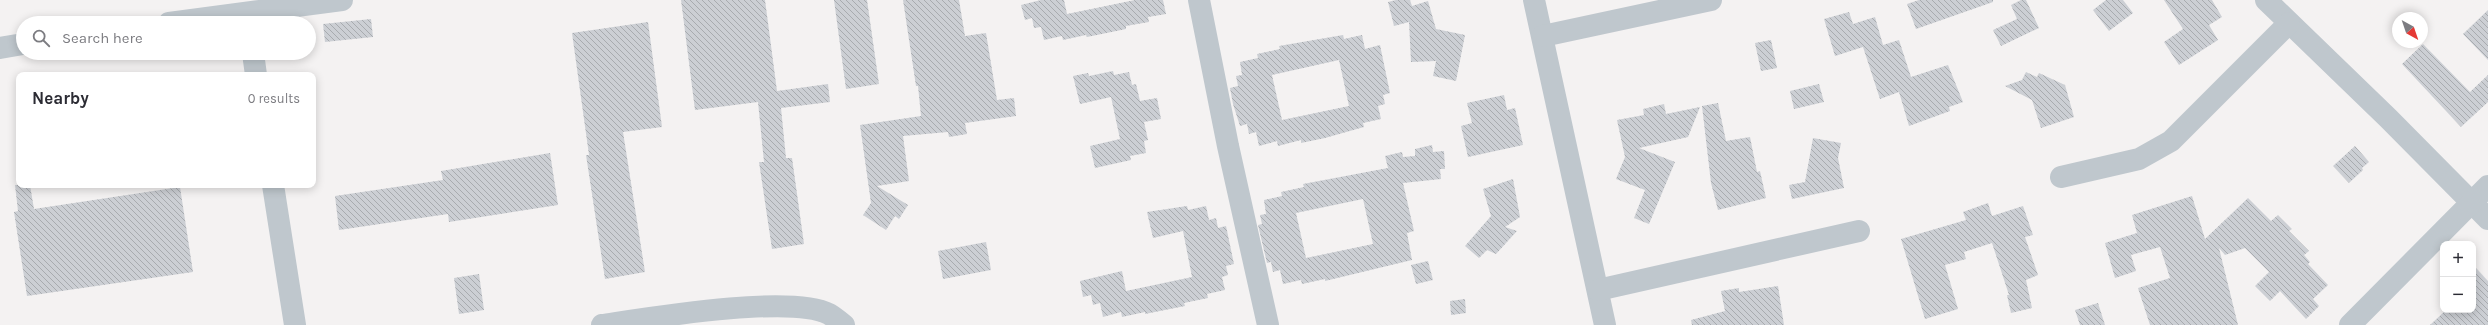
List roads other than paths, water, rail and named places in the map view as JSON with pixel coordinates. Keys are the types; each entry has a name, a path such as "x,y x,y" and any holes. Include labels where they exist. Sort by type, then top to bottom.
{"street":[{"path":"253,16 342,0"},
{"path":"1200,0 1228,146 1268,325"},
{"path":"1534,0 1605,325"},
{"path":"1543,36 1711,0"},
{"path":"2266,0 2388,118 2488,219"},
{"path":"2061,177 2139,159 2171,140 2289,23"},
{"path":"0,48 16,45"},
{"path":"254,60 256,72"},
{"path":"2350,325 2488,186"},
{"path":"273,188 295,325"},
{"path":"1598,290 1859,231"},
{"path":"602,325 726,308 784,307 813,309 829,314 844,325"}]}
